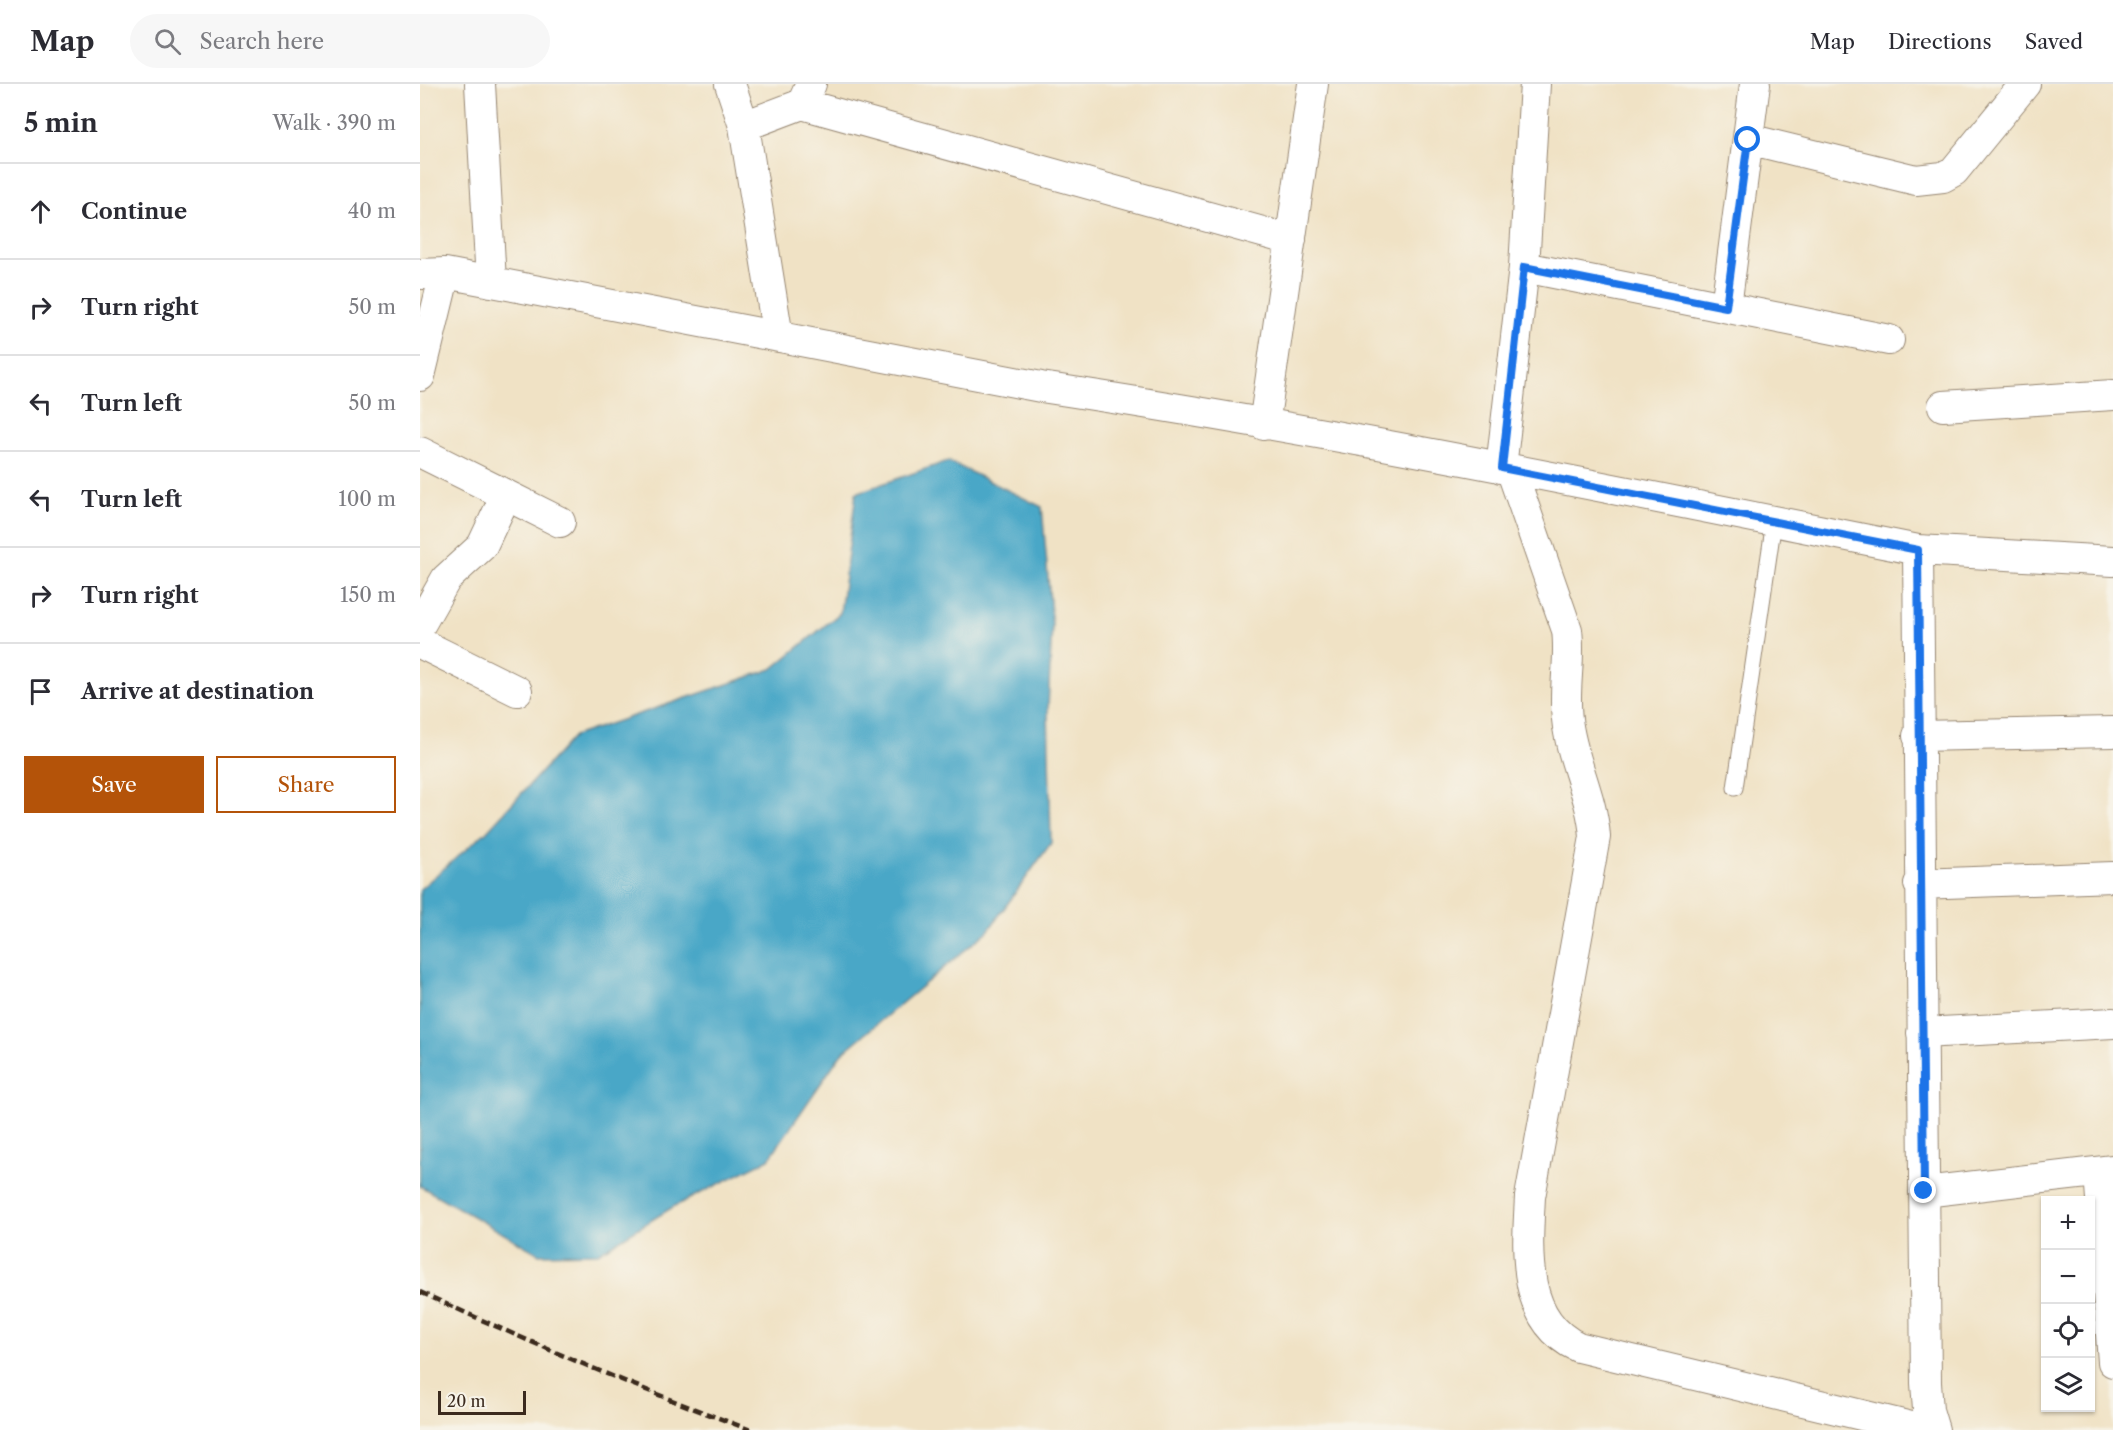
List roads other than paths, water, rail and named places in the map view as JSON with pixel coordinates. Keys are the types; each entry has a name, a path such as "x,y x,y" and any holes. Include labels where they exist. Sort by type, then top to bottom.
{"street":[{"path":"480,84 492,282"},
{"path":"730,84 744,126 778,337"},
{"path":"1264,425 1313,84"},
{"path":"1535,84 1524,267 1506,469 1567,630 1569,650 1565,694 1567,720 1590,800 1595,837 1530,1197 1527,1241 1536,1302 1552,1329 1563,1340 1578,1347 1924,1430"},
{"path":"1726,307 1755,84"},
{"path":"1748,140 1916,180 1943,177 1964,160 2025,84"},
{"path":"744,126 807,94 1291,240"},
{"path":"1524,267 1889,340"},
{"path":"420,376 432,274 492,282 1041,387 1506,469 1918,550 2113,561"},
{"path":"1943,406 2113,395"},
{"path":"420,453 560,522"},
{"path":"420,625 446,579 482,546 506,495"},
{"path":"1918,550 1919,884 1926,1383 1928,1410 1934,1430"},
{"path":"420,643 517,691"},
{"path":"1918,736 2113,732"},
{"path":"1919,884 2113,878"},
{"path":"1922,1033 2113,1023"},
{"path":"1924,1191 2106,1171 2113,1362"}],"lane":[{"path":"1735,788 1774,521"}],"water":[{"path":"948,461 1042,507 1052,625 1048,708 1051,843 988,931 841,1054 769,1159 673,1207 598,1253 539,1254 420,1186 420,889 486,832 574,736 772,669 840,613 856,493"}],"railway":[{"path":"420,1292 584,1364 751,1430"}]}
